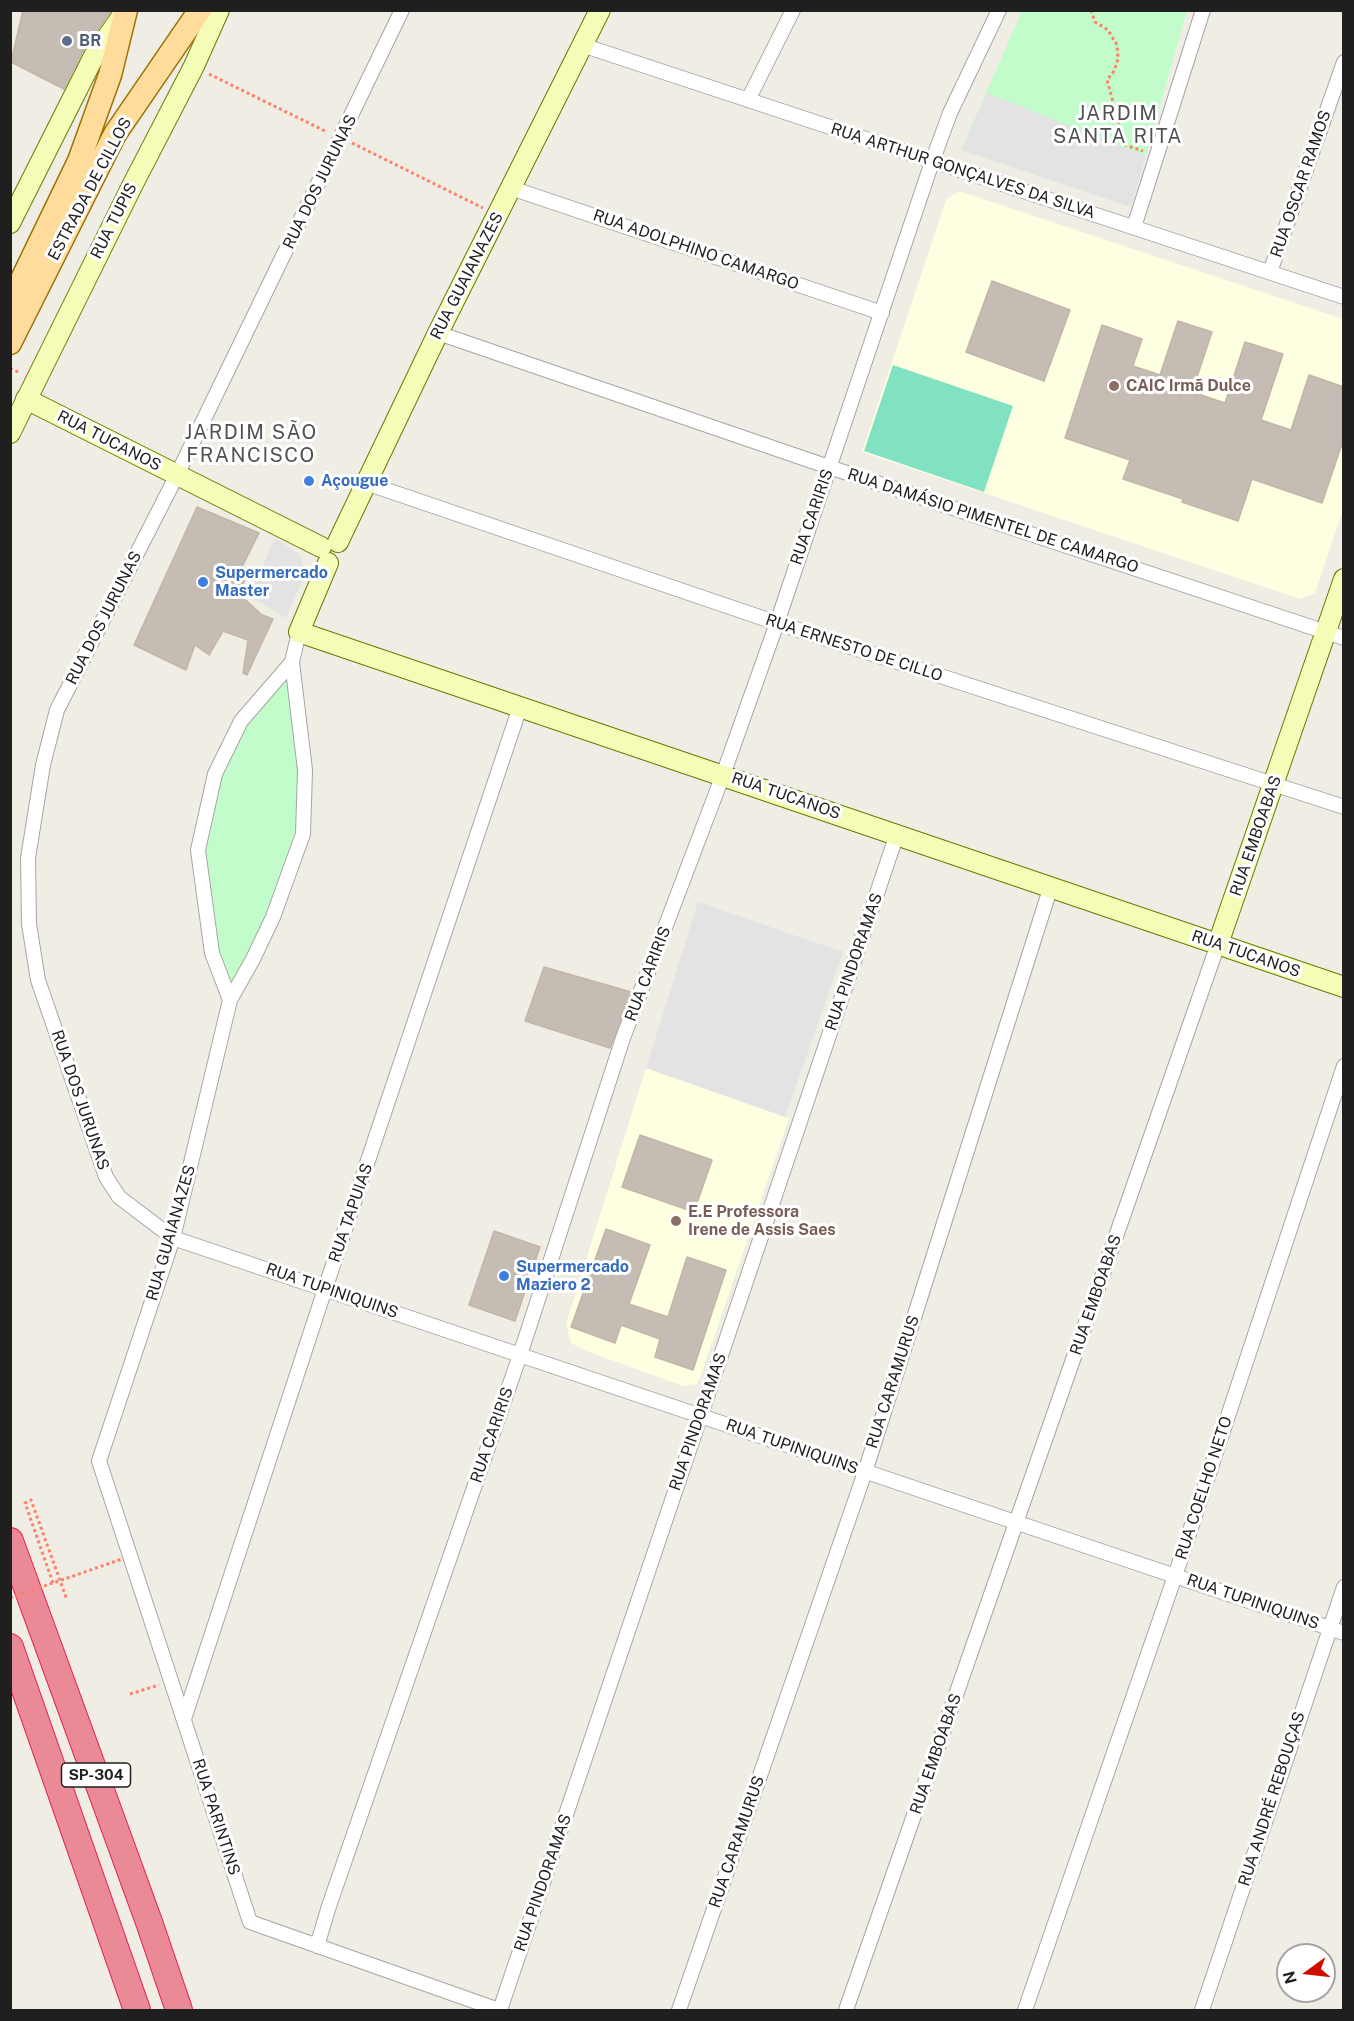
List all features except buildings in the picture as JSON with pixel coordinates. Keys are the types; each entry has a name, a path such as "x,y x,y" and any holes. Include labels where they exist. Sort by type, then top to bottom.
{"highway":[{"name":"SP-304","path":"10,1541 179,2010"},
{"name":"SP-304","path":"10,1647 137,2010"}],"main road":[{"name":"ESTRADA DE CILLOS","path":"10,343 115,134 200,10"},
{"name":"ESTRADA DE CILLOS","path":"10,304 79,161 110,75 126,11"}],"street":[{"name":"RUA TUPIS","path":"10,433 194,66 219,10"},
{"name":"RUA DOS JURUNAS","path":"173,1238 119,1197 106,1178 38,980 29,924 28,858 43,765 57,710 177,475 402,10"},
{"name":"RUA GUAIANAZES","path":"329,551 366,483 438,333 600,10"},
{"path":"748,100 793,10"},
{"name":"RUA CARIRIS","path":"317,1946 520,1355 624,1038 723,775 777,623 932,162 950,113 999,10"},
{"path":"1134,227 1203,10"},
{"path":"10,223 94,56 126,11"},
{"name":"RUA ARTHUR GONÇALVES DA SILVA","path":"582,45 1344,297"},
{"name":"RUA OSCAR RAMOS","path":"1270,272 1344,62"},
{"name":"RUA ADOLPHINO CAMARGO","path":"511,188 882,313"},
{"name":"RUA DAMÁSIO PIMENTEL DE CAMARGO","path":"438,333 830,467 1335,635"},
{"name":"RUA TUCANOS","path":"26,399 329,551"},
{"name":"RUA ERNESTO DE CILLO","path":"366,483 777,623 1344,807"},
{"path":"299,632 329,551"},
{"name":"RUA EMBOABAS","path":"846,2010 1274,784 1335,635 1344,579"},
{"name":"RUA GUAIANAZES","path":"99,1461 173,1238 230,1000 273,917 303,834 305,770 292,662 299,632"},
{"name":"RUA TUCANOS","path":"299,632 1344,987"},
{"name":"RUA GUAIANAZES","path":"230,1000 212,953 198,850 215,774 241,721 292,662"},
{"name":"RUA TAPUIAS","path":"184,1719 325,1288 520,707"},
{"name":"RUA PINDORAMAS","path":"499,2010 897,834"},
{"name":"RUA CARAMURUS","path":"679,2010 865,1472 1051,886"},
{"name":"RUA COELHO NETO","path":"1025,2010 1175,1576 1344,1066"},
{"name":"RUA TUPINIQUINS","path":"173,1238 1344,1633"},
{"name":"RUA PARINTINS","path":"99,1461 250,1922 499,2010"},
{"name":"RUA ANDRÉ REBOUÇAS","path":"1202,2010 1344,1587"}],"path":[{"path":"1091,10 1095,22 1108,30 1118,45 1118,59 1114,71 1107,80 1125,145 1156,156"},
{"path":"194,66 498,215"},
{"path":"53,1583 25,1503 31,1500 67,1600"},
{"path":"10,1598 122,1559"},
{"path":"130,1694 172,1680"}],"shaded area":[{"path":"987,93 1146,155 1131,207 961,150"},
{"name":"CAIC Irmã Dulce","path":"959,191 1343,319 1343,510 1315,593 1300,599 862,452 946,200"},
{"path":"275,538 300,555 306,572 286,618 249,596"},
{"path":"698,902 843,952 785,1117 646,1068"},
{"name":"E.E Professora Irene de Assis Saes","path":"646,1068 789,1118 700,1378 697,1384 683,1386 586,1351 571,1343 566,1324"}],"green space":[{"path":"1022,11 1187,11 1131,207 961,150"},
{"path":"893,365 1013,406 984,492 864,451"},
{"path":"292,662 303,834 230,1000 212,953 198,850 215,774 241,721"}],"place":[{"name":"BR","path":"67,41"},
{"name":"CAIC Irmã Dulce","path":"1114,386"},
{"name":"Açougue","path":"309,481"},
{"name":"Supermercado Master","path":"203,582"},
{"name":"E.E Professora Irene de Assis Saes","path":"676,1221"},
{"name":"Supermercado Maziero 2","path":"504,1276"}],"district":[{"name":"JARDIM SANTA RITA","path":"1118,126"},
{"name":"JARDIM SÃO FRANCISCO","path":"251,444"}]}
